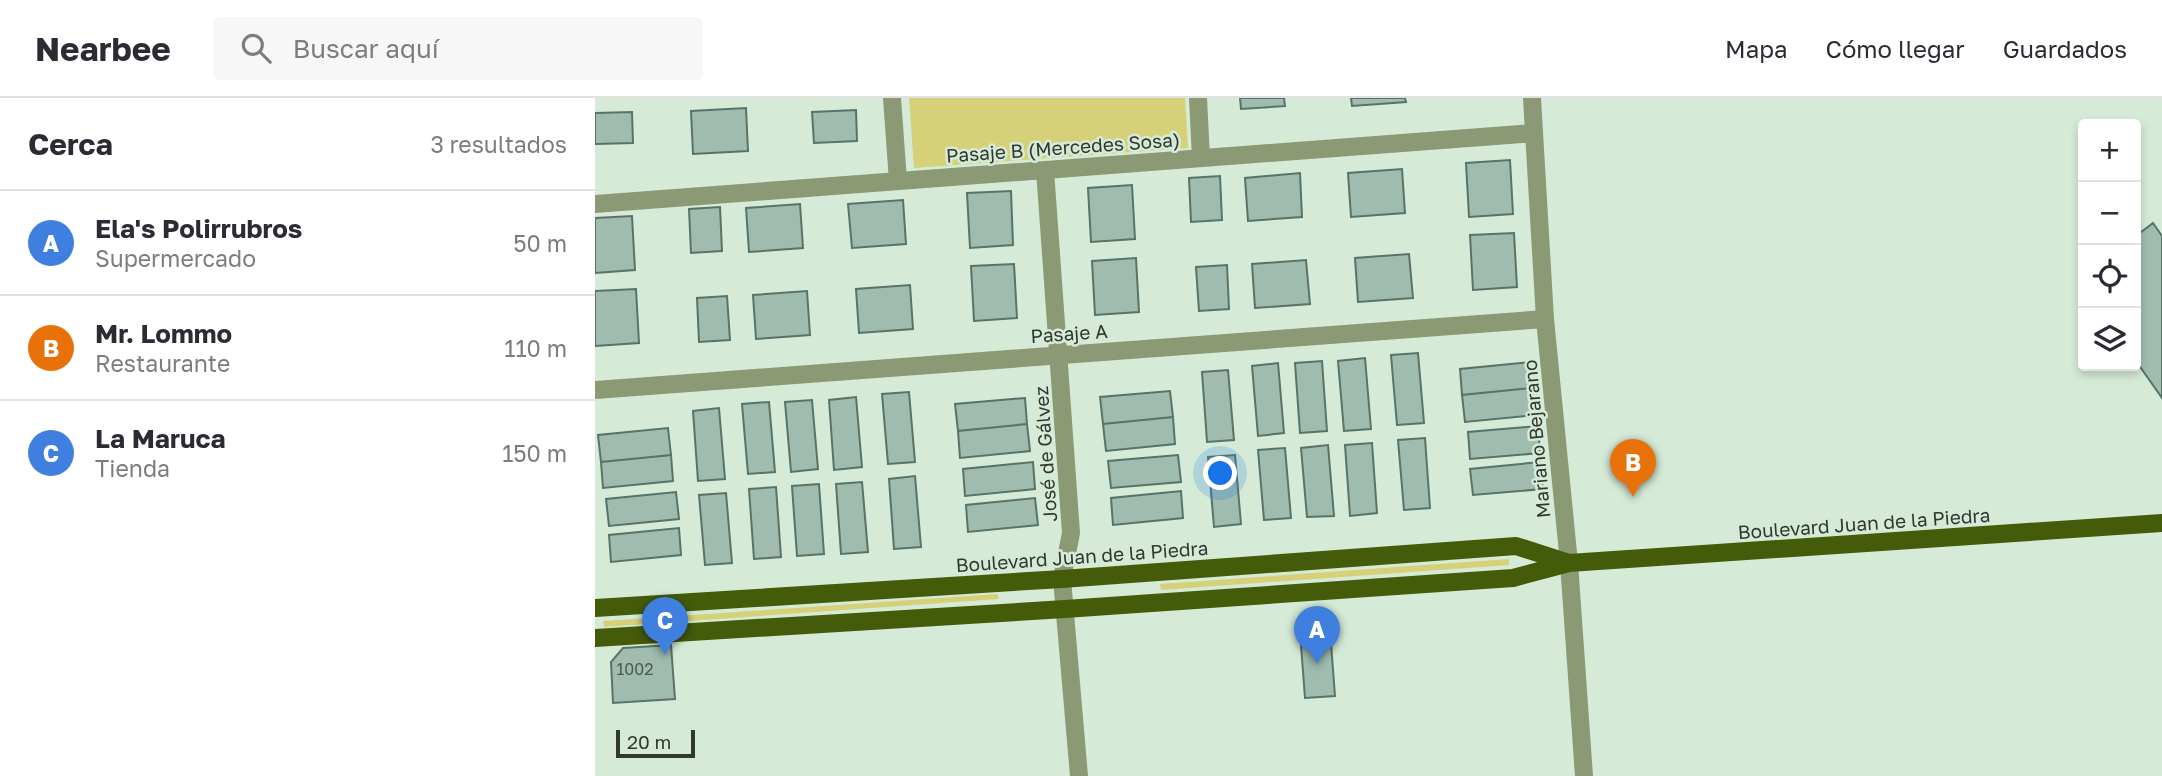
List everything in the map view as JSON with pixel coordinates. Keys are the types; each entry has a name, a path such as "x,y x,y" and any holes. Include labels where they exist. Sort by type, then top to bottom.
{"main road":[{"name":"Boulevard Juan de la Piedra","path":"595,638 1513,578 1569,563 2162,523"},
{"name":"Boulevard Juan de la Piedra","path":"595,608 1516,547 1569,563"}],"street":[{"path":"892,98 898,181"},
{"path":"1198,98 1201,158"},
{"name":"Mariano Bejarano","path":"1532,98 1545,319 1569,563 1584,776"},
{"name":"Pasaje B (Mercedes Sosa)","path":"595,204 1534,133"},
{"name":"José de Gálvez","path":"1045,170 1071,533 1062,579 1079,776"},
{"name":"Pasaje A","path":"595,390 1545,319"}],"shaded area":[{"path":"909,98 1185,98 1188,148 914,168"},
{"path":"1509,559 1509,565 1161,590 1160,584"},
{"path":"998,594 999,599 604,627 603,621"}],"building":[{"path":"1240,98 1284,98 1285,106 1241,109"},
{"path":"1351,98 1405,98 1406,102 1352,106"},
{"path":"746,108 748,151 693,154 691,111"},
{"path":"856,110 857,141 814,143 812,112"},
{"path":"632,112 633,143 595,144 595,113"},
{"path":"1510,160 1513,214 1469,217 1466,163"},
{"path":"1402,169 1405,213 1351,217 1348,173"},
{"path":"1300,173 1302,217 1248,221 1245,178"},
{"path":"1220,176 1222,220 1191,222 1189,178"},
{"path":"1132,185 1135,239 1091,242 1088,188"},
{"path":"1011,191 1013,245 970,248 967,193"},
{"path":"903,200 906,244 852,248 848,204"},
{"path":"800,204 803,248 749,252 746,208"},
{"path":"720,207 722,251 691,253 689,209"},
{"path":"632,216 635,270 595,273 595,218"},
{"path":"2153,223 2162,236 2162,398 2141,368 2141,232"},
{"path":"1514,233 1517,287 1473,290 1470,235"},
{"path":"1409,254 1413,298 1358,302 1355,258"},
{"path":"1136,258 1139,312 1095,315 1092,261"},
{"path":"1306,260 1310,304 1255,308 1252,264"},
{"path":"1014,264 1017,318 974,321 971,266"},
{"path":"1227,265 1229,309 1199,311 1196,267"},
{"path":"910,285 913,329 859,333 856,289"},
{"path":"636,289 639,343 595,346 595,291"},
{"path":"807,291 810,335 756,339 753,295"},
{"path":"727,296 730,340 699,342 697,298"},
{"path":"1418,353 1424,423 1397,425 1391,355"},
{"path":"1365,358 1371,429 1344,431 1338,361"},
{"path":"1322,361 1327,431 1300,433 1295,363"},
{"path":"1530,362 1532,388 1462,395 1460,369"},
{"path":"1278,363 1284,433 1258,436 1252,366"},
{"path":"1228,370 1234,440 1207,442 1202,372"},
{"path":"1532,388 1535,415 1465,422 1462,395"},
{"path":"1170,391 1173,417 1103,424 1100,397"},
{"path":"909,392 915,462 888,464 882,394"},
{"path":"856,397 862,467 834,470 829,400"},
{"path":"1025,398 1027,424 958,431 955,404"},
{"path":"812,400 818,469 791,472 785,402"},
{"path":"769,402 775,472 748,474 742,404"},
{"path":"719,408 725,479 698,481 693,411"},
{"path":"1173,417 1175,444 1106,451 1103,424"},
{"path":"1027,424 1030,451 960,458 958,431"},
{"path":"1538,426 1540,453 1470,459 1468,432"},
{"path":"668,428 671,455 601,462 598,435"},
{"path":"1425,438 1430,508 1404,510 1398,440"},
{"path":"1372,443 1377,513 1350,516 1345,445"},
{"path":"1328,445 1334,516 1307,517 1301,448"},
{"path":"1285,448 1291,518 1264,520 1258,450"},
{"path":"671,455 673,481 603,488 601,462"},
{"path":"1178,455 1181,482 1111,488 1108,461"},
{"path":"1235,455 1241,524 1214,527 1208,457"},
{"path":"1033,462 1035,489 965,496 963,469"},
{"path":"1540,462 1543,489 1473,495 1470,469"},
{"path":"915,476 921,547 894,549 889,479"},
{"path":"862,482 868,552 841,554 836,484"},
{"path":"819,484 824,554 797,556 792,486"},
{"path":"776,487 781,557 754,559 749,489"},
{"path":"1181,491 1183,518 1113,525 1111,498"},
{"path":"676,492 679,519 609,526 606,499"},
{"path":"726,493 732,563 705,565 699,495"},
{"path":"1035,498 1038,525 968,532 966,505"},
{"path":"679,528 681,555 611,562 609,535"},
{"path":"1330,630 1335,696 1305,698 1300,632"},
{"path":"671,645 675,699 613,703 611,662 623,648"}],"place":[{"name":"Mr. Lommo","path":"1633,497"},
{"name":"La Maruca","path":"665,655"},
{"name":"Ela's Polirrubros","path":"1317,664"}]}
